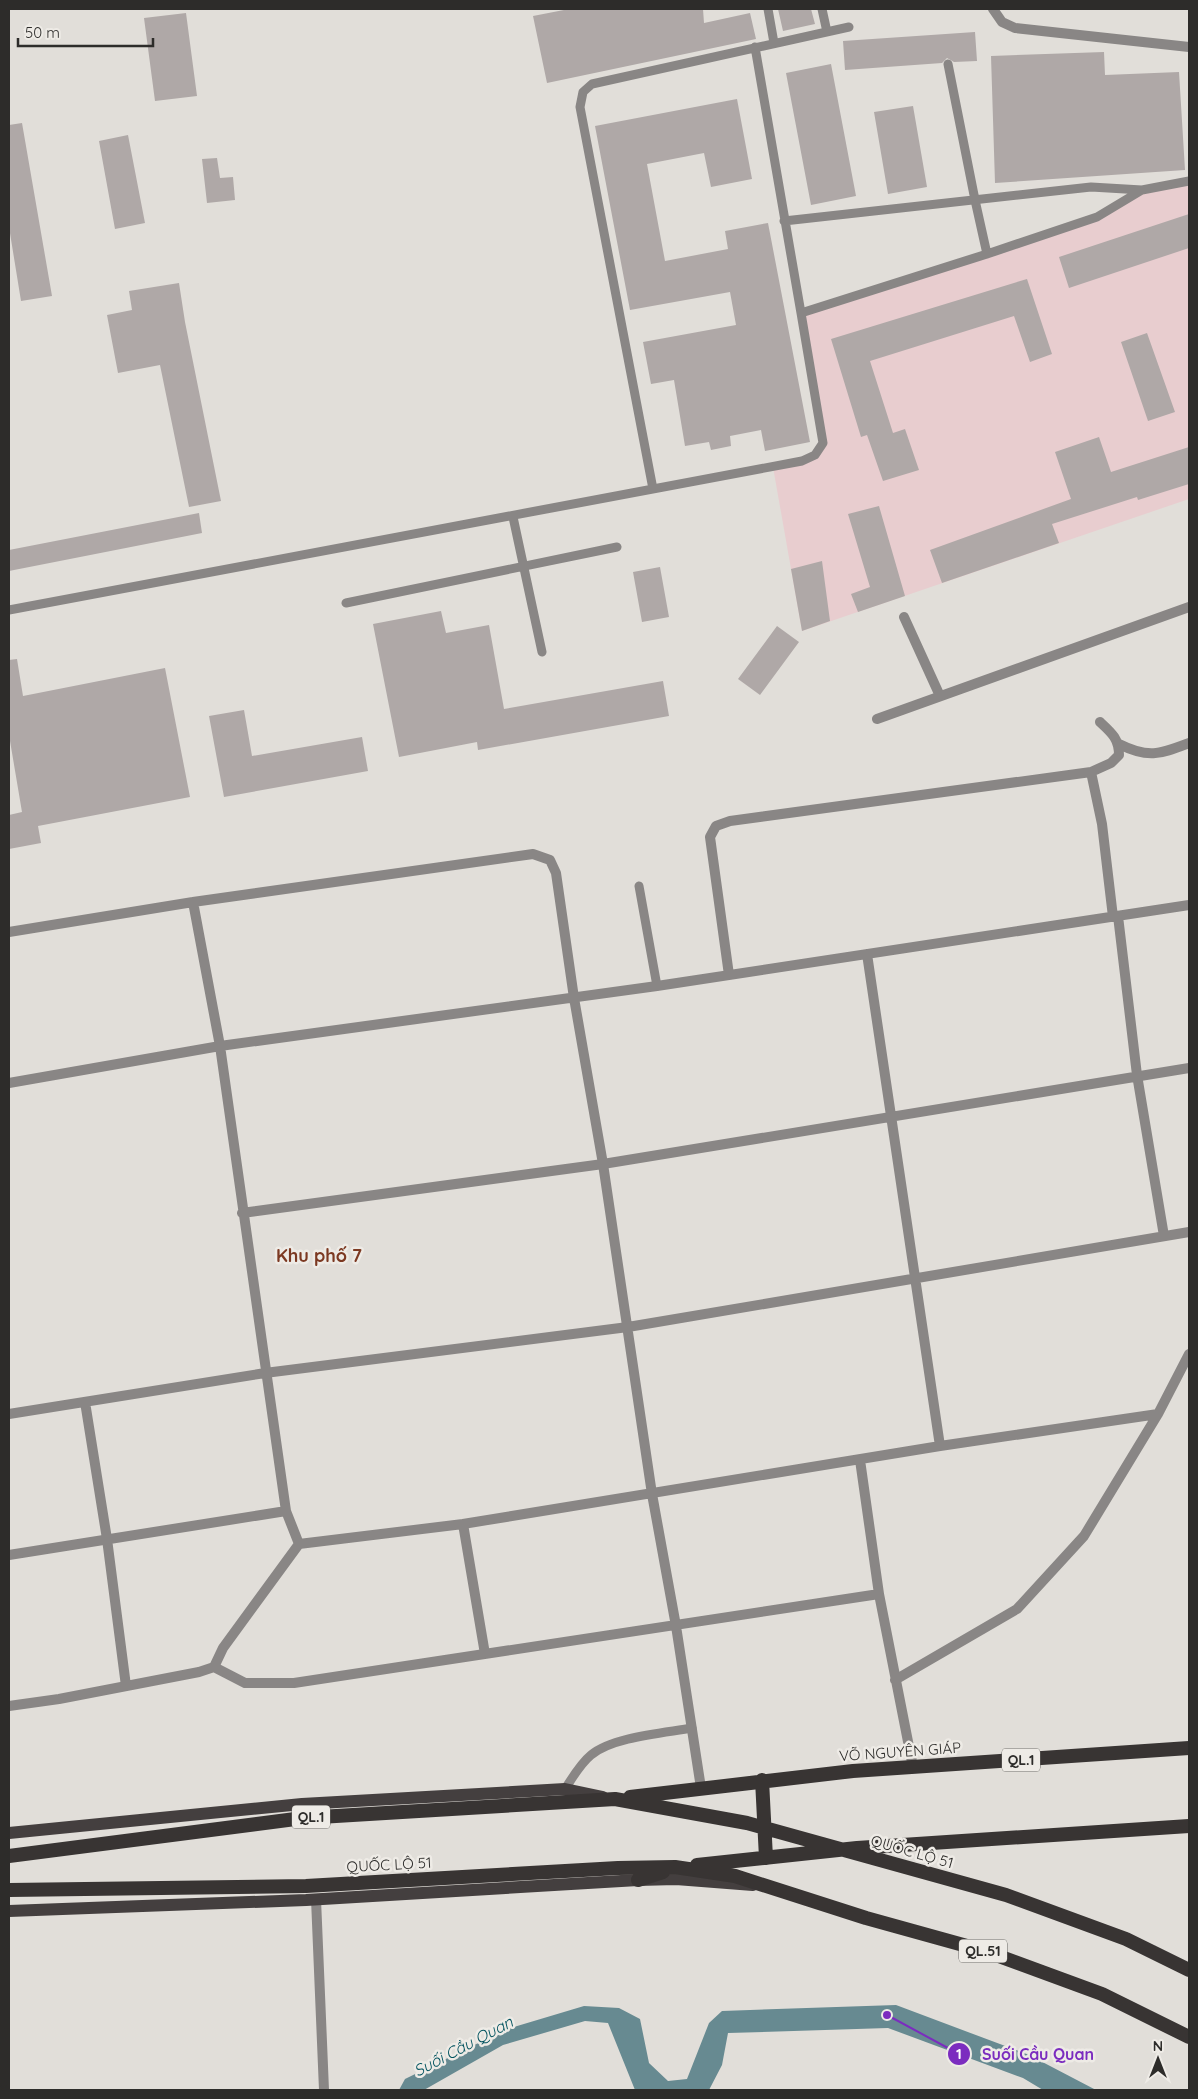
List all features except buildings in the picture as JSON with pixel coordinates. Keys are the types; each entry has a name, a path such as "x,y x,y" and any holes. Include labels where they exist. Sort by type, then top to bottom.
{"highway":[{"name":"VÕ NGUYÊN GIÁP","path":"615,1800 762,1780 913,1767 1189,1748"},
{"path":"762,1780 766,1858"},
{"name":"QUỐC LỘ 51","path":"9,1856 303,1818 615,1800 747,1823 1006,1895 1126,1939 1189,1970"},
{"path":"638,1880 675,1868 844,1850 1189,1826"},
{"name":"QUỐC LỘ 51","path":"9,1890 306,1886 618,1868 675,1868 735,1876 866,1918 986,1951 1102,1994 1189,2037"}],"main road":[{"name":"QUỐC LỘ 51","path":"9,1833 302,1804 565,1789 615,1800"},
{"name":"QUỐC LỘ 51","path":"9,1911 316,1899 638,1880 676,1879 769,1886"}],"street":[{"path":"993,9 1002,22 1015,28 1189,47"},
{"path":"877,719 1189,607"},
{"path":"904,616 940,696"},
{"path":"729,974 710,837 716,826 730,821 1091,772 1111,763 1119,755 1119,744 1115,735 1100,722"},
{"path":"1119,744 1148,755 1189,743"},
{"path":"1091,772 1102,824 1137,1075 1164,1236"},
{"path":"9,932 193,902 533,854 550,860 556,873 574,998 603,1164 652,1494 676,1626 701,1788"},
{"path":"193,902 220,1046 242,1213 286,1511 299,1544"},
{"path":"9,1084 220,1046 657,986 1189,905"},
{"path":"867,954 940,1446"},
{"path":"242,1213 603,1164 1189,1068"},
{"path":"9,1414 265,1373 628,1327 1189,1232"},
{"path":"895,1680 1017,1609 1084,1536 1158,1414 1189,1354"},
{"path":"85,1402 107,1539 126,1686"},
{"path":"214,1667 223,1648 299,1544 463,1524 940,1446 1158,1414"},
{"path":"860,1460 880,1594 913,1767"},
{"path":"9,1555 286,1511"},
{"path":"463,1524 485,1654"},
{"path":"9,1706 59,1699 214,1667 245,1683 294,1684 880,1594"},
{"path":"316,1899 324,2090"}],"lane":[{"path":"768,9 774,43"},
{"path":"822,9 827,32"},
{"path":"653,489 580,107 583,92 592,84 849,27"},
{"path":"10,609 513,517 802,461 815,455 823,443 755,47"},
{"path":"948,64 974,200 987,254"},
{"path":"784,221 1092,187 1142,190 1189,181"},
{"path":"801,313 1097,217 1142,190"},
{"path":"513,517 542,652"},
{"path":"346,603 617,547"},
{"path":"639,886 657,986"},
{"path":"565,1789 580,1766 591,1754 608,1744 692,1728"}],"shaded area":[{"path":"1189,181 1189,499 802,631 773,467 802,461 823,443 801,313 1097,217 1142,190"}],"water":[{"name":"Suối Cầu Quan","path":"896,2005 1029,2055 1096,2090 1043,2090 1023,2078 888,2028 728,2033 722,2065 709,2090 635,2090 608,2023 585,2021 503,2045 424,2090 399,2090 405,2079 507,2029 584,2006 619,2008 640,2019 649,2063 668,2081 687,2079 709,2023 722,2011"}],"place":[{"name":"Suối Cầu Quan","path":"887,2015"}],"district":[{"name":"Khu phố 7","path":"319,1256"}]}
